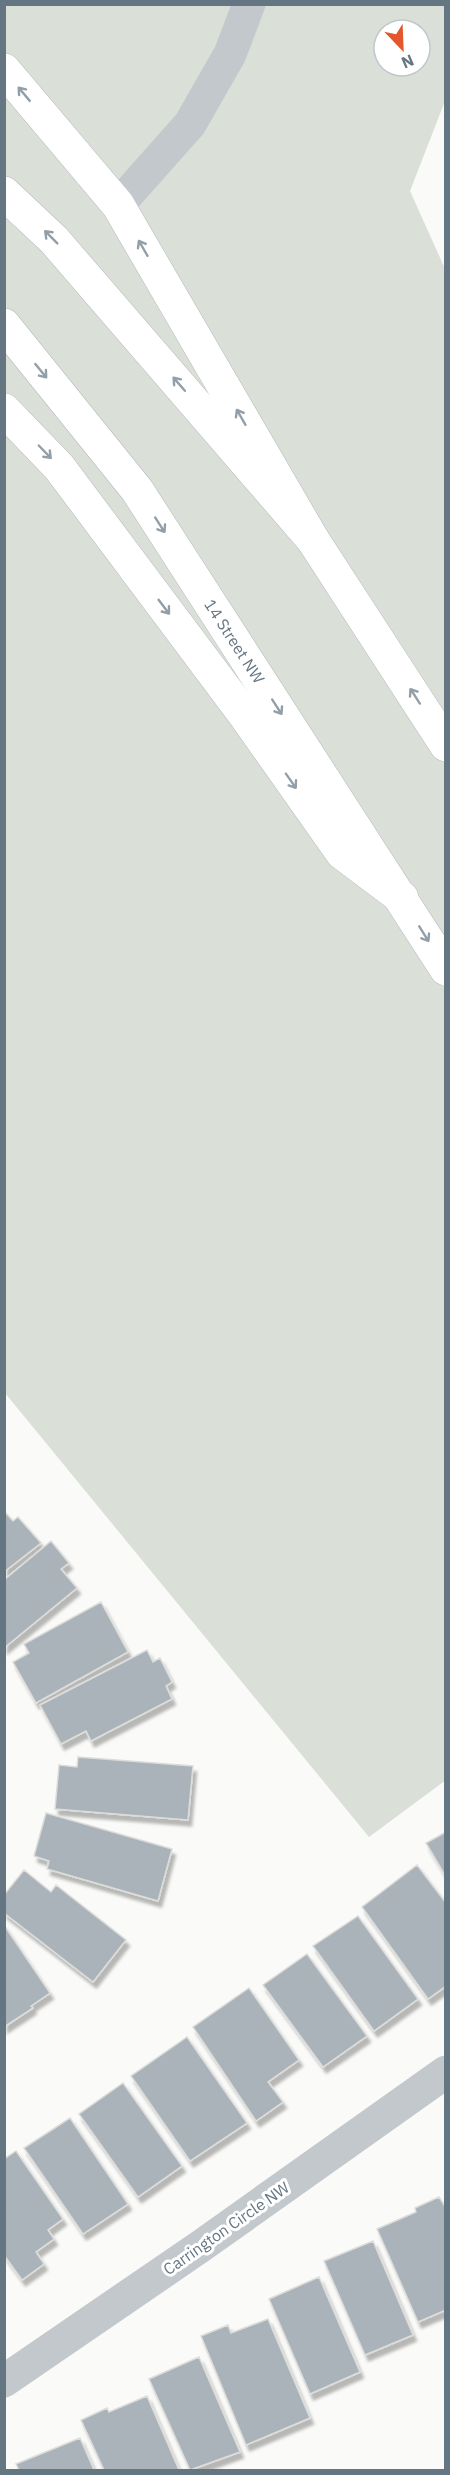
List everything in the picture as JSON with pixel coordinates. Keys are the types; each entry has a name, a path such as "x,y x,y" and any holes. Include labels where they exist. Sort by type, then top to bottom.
{"main road":[{"path":"4,70 118,205 313,540 446,746"},
{"path":"4,193 54,240 313,540"},
{"name":"14 Street NW","path":"4,325 137,490 446,969"},
{"path":"4,411 59,467 244,714 342,854 402,898"}],"street":[{"path":"118,205 190,124 230,54 249,4"},
{"name":"Carrington Circle NW","path":"4,2381 201,2246 446,2072"}],"shaded area":[{"path":"4,5 445,5 445,101 410,191 446,271 446,1780 369,1837 5,1393"}],"building":[{"path":"4,1511 13,1521 18,1517 41,1543 4,1572"},
{"path":"51,1541 69,1563 61,1569 77,1588 4,1648 4,1580"},
{"path":"101,1602 128,1652 36,1703 13,1662 29,1653 24,1644"},
{"path":"147,1650 153,1662 160,1658 172,1682 166,1686 172,1699 91,1741 86,1731 61,1744 40,1705"},
{"path":"78,1757 193,1766 188,1820 55,1809 59,1765 77,1767"},
{"path":"46,1813 172,1849 158,1901 47,1869 49,1861 34,1856"},
{"path":"446,1832 446,1877 426,1843"},
{"path":"417,1865 446,1903 446,1986 428,1999 362,1907"},
{"path":"24,1870 51,1892 56,1885 126,1940 93,1982 4,1913 4,1895"},
{"path":"358,1916 418,1999 374,2031 313,1946"},
{"path":"4,1925 50,1993 31,2006 33,2008 4,2027"},
{"path":"307,1954 367,2036 323,2067 263,1985"},
{"path":"249,1988 299,2060 268,2082 283,2102 256,2121 193,2027"},
{"path":"187,2037 247,2123 190,2161 131,2076"},
{"path":"123,2083 182,2166 138,2197 79,2114"},
{"path":"70,2118 128,2204 83,2234 24,2148"},
{"path":"16,2151 63,2219 48,2230 54,2239 36,2252 44,2264 22,2280 4,2255 4,2159"},
{"path":"439,2197 446,2208 446,2310 418,2322 377,2229 416,2212 415,2208"},
{"path":"373,2241 413,2335 365,2355 324,2261"},
{"path":"319,2277 360,2372 310,2394 269,2299"},
{"path":"268,2319 310,2418 246,2445 201,2336 228,2325 231,2333"},
{"path":"199,2357 240,2452 190,2470 149,2379"},
{"path":"147,2396 179,2470 104,2470 81,2420 107,2408 109,2412"},
{"path":"80,2438 94,2470 19,2470 16,2464"}]}
